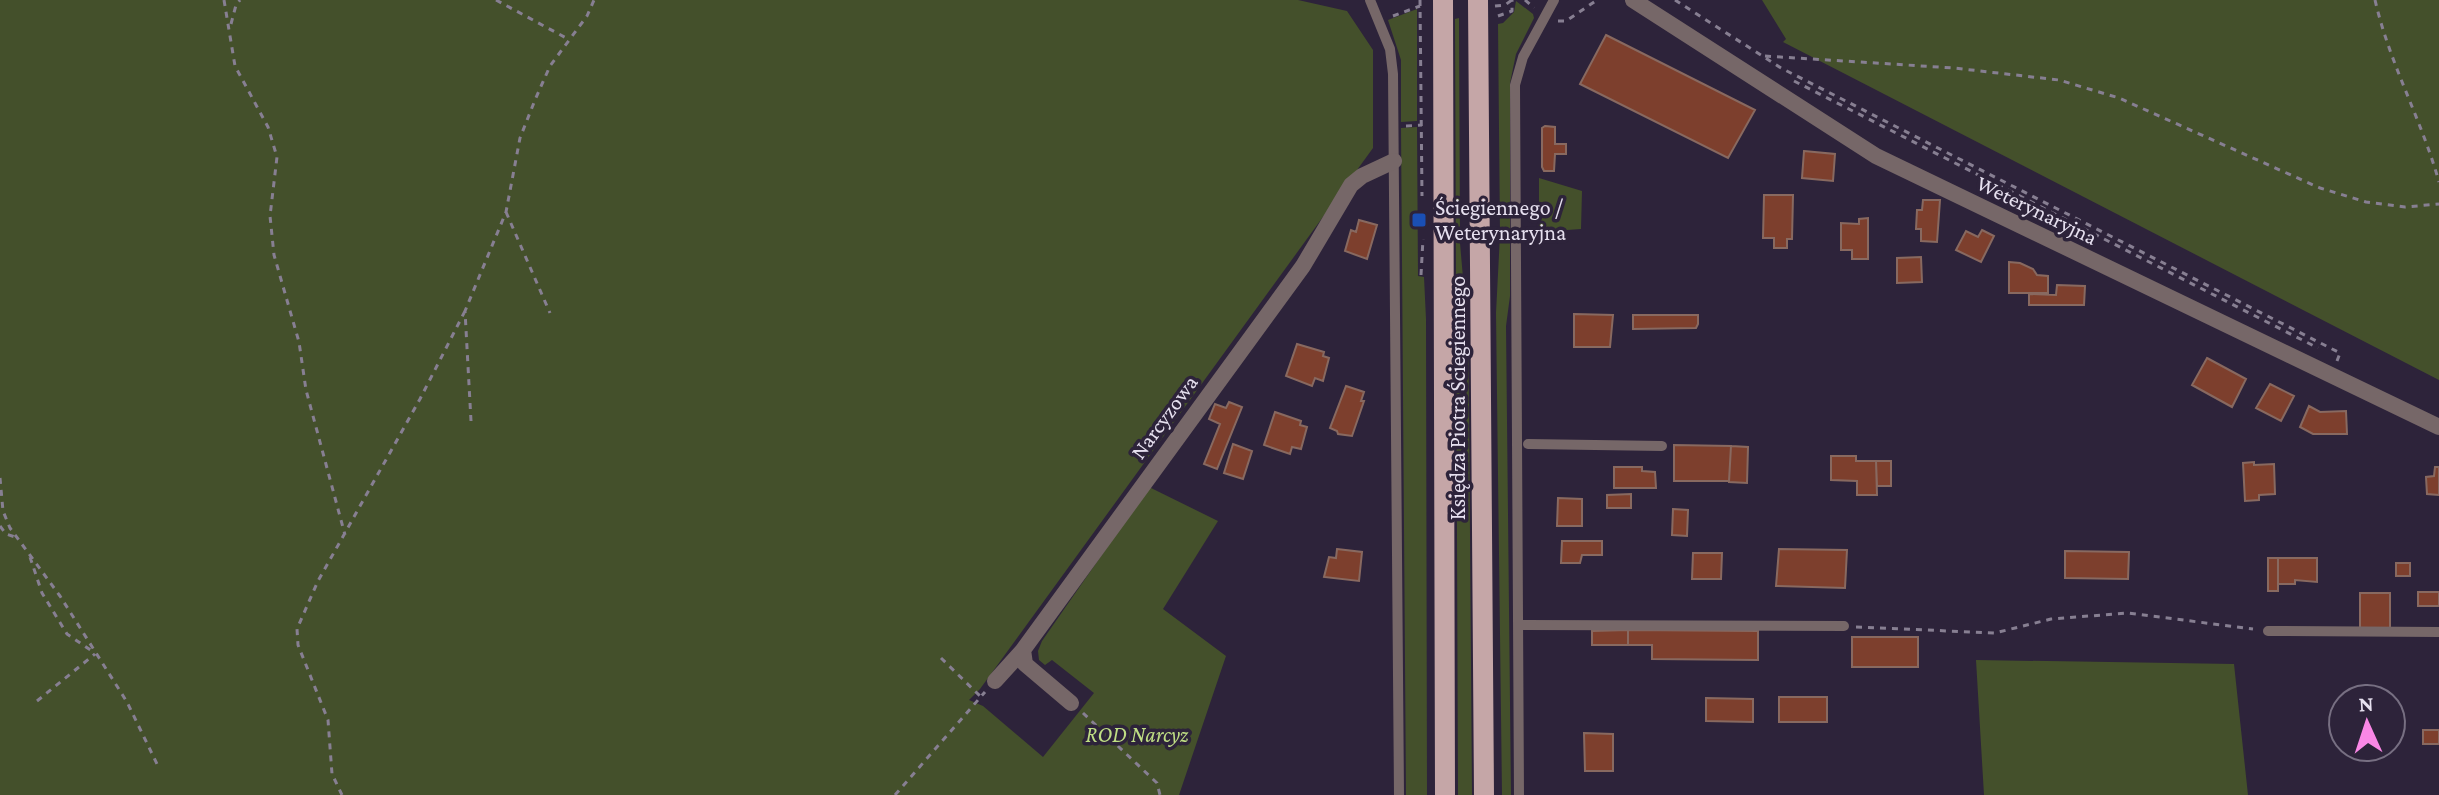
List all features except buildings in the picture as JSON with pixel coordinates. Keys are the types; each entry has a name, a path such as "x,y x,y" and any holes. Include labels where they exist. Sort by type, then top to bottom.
{"main road":[{"name":"Księdza Piotra Ściegiennego","path":"1484,795 1488,3"},
{"name":"Księdza Piotra Ściegiennego","path":"1429,4 1445,795"}],"street":[{"name":"Weterynaryjna","path":"1633,0 1876,156 2439,427"},
{"name":"Narcyzowa","path":"995,681 1023,650 1303,266 1351,185 1362,176 1394,161"},
{"path":"1023,650 1025,664 1075,707"}],"lane":[{"path":"1370,0 1390,49 1393,74 1399,795"},
{"path":"1519,795 1515,85 1523,57 1554,0"},
{"path":"1528,444 1662,446"},
{"path":"1518,625 1844,626"},
{"path":"2268,631 2439,632"}],"path":[{"path":"224,0 235,66 268,127 277,157 270,216 274,255 299,342 306,390 345,535"},
{"path":"230,28 240,0"},
{"path":"496,0 568,39"},
{"path":"342,795 332,774 328,720 298,645 297,629 318,581 465,311 506,212 520,138 550,66 587,16 594,0"},
{"path":"1420,0 1429,4"},
{"path":"1488,3 1505,5 1512,0"},
{"path":"1498,16 1512,11 1512,0"},
{"path":"1525,0 1537,11"},
{"path":"1557,21 1566,21 1597,0"},
{"path":"1666,0 1785,76 2339,355 1762,56 1675,0"},
{"path":"2375,0 2390,56 2418,119 2439,182"},
{"path":"1423,209 1422,15 1429,4"},
{"path":"1387,17 1429,4"},
{"path":"1762,56 1954,68 2059,80 2119,98 2320,188 2366,202 2405,207 2439,204"},
{"path":"506,212 550,313"},
{"path":"1421,275 1423,232"},
{"path":"465,311 471,421"},
{"path":"0,478 1,513 60,596 127,702 158,766"},
{"path":"0,526 6,534 18,538"},
{"path":"29,554 42,593 67,634 95,654"},
{"path":"1844,626 1995,633 2051,619 2128,613 2268,631"},
{"path":"37,701 95,654"},
{"path":"941,658 981,697"},
{"path":"895,795 995,681"},
{"path":"1075,707 1157,783 1160,795"}],"green space":[{"name":"ROD Narcyz","path":"0,0 1298,0 1347,11 1373,50 1373,148 969,700 983,706 1043,757 1094,693 1052,660 1045,665 1039,660 1038,651 1149,487 1218,521 1163,609 1226,656 1179,795 0,795"},
{"path":"1762,0 2439,0 2439,380 1783,42 1786,39"},
{"path":"1516,1 1534,18 1516,54 1510,83 1510,296 1506,326 1511,795 1502,795 1496,313 1500,235 1498,24 1514,12"},
{"path":"1417,9 1417,121 1401,122 1401,60 1388,20"},
{"path":"1459,18 1460,243 1468,336 1472,795 1458,795 1455,19"},
{"path":"1417,127 1418,276 1424,277 1426,319 1427,795 1406,795 1401,128"},
{"path":"1539,178 1582,191 1581,229 1539,232"},
{"path":"1976,660 2234,664 2248,795 1984,795"}],"place":[{"name":"Ściegiennego / Weterynaryjna","path":"1419,220"}]}
